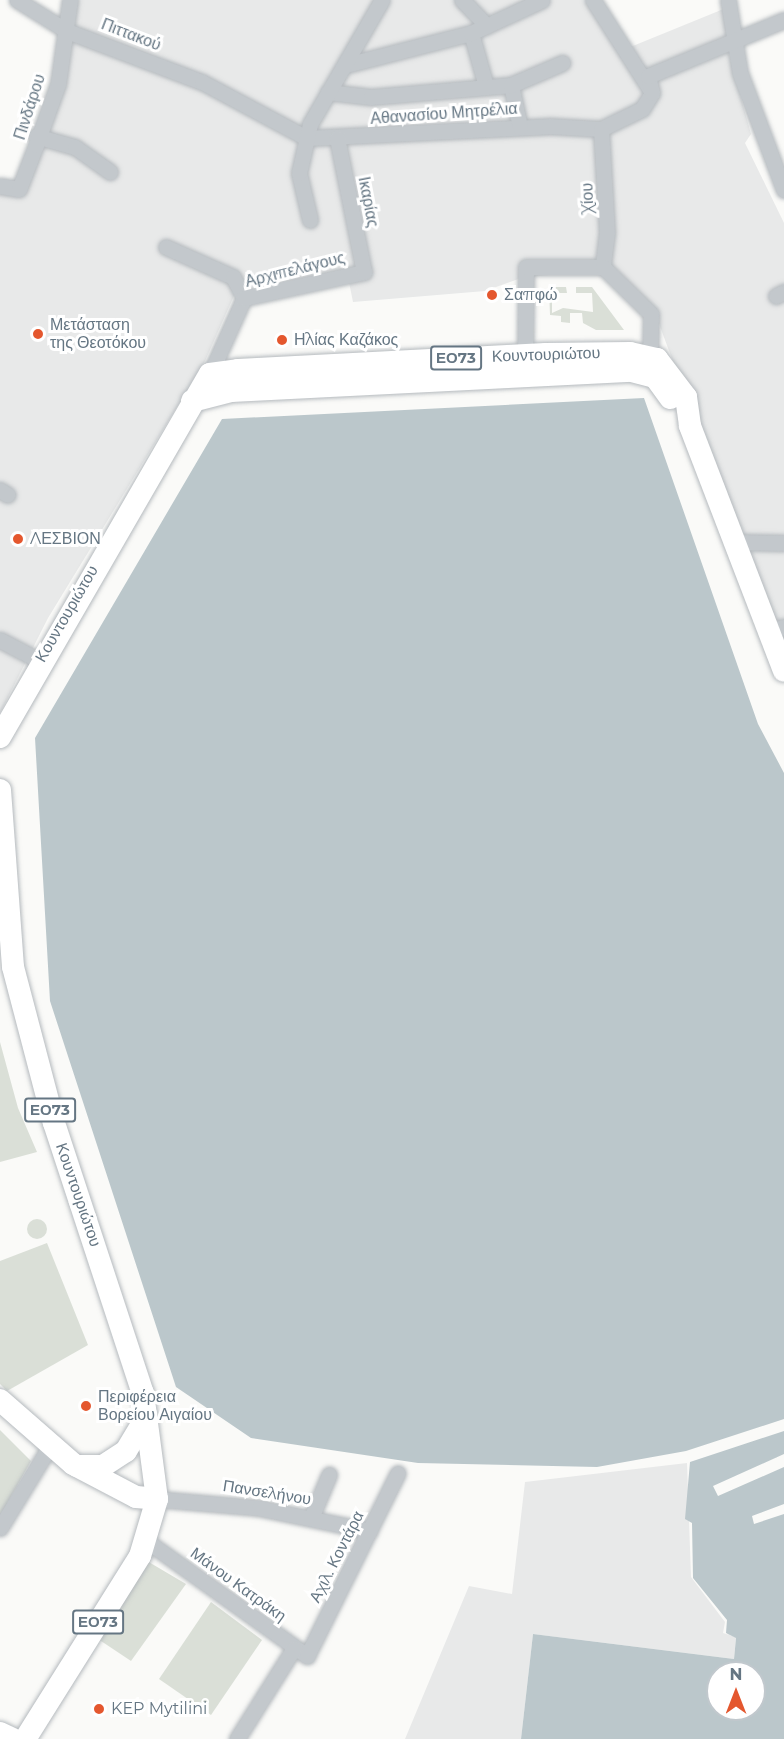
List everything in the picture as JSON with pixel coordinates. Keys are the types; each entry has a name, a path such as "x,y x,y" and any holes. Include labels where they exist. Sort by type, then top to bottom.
{"main road":[{"name":"Κουντουριώτου","path":"0,737 40,661 192,400 210,374 525,364 650,357 683,390 690,426 734,542 775,629 784,671"},
{"name":"Κουντουριώτου","path":"192,400 231,390 525,364 646,373 664,387 677,414 690,426"},
{"name":"Κουντουριώτου","path":"0,790 6,967 54,1123 129,1345 145,1419"},
{"path":"0,1400 73,1464 136,1497 157,1499"},
{"path":"73,1464 96,1467 126,1451 145,1419"},
{"name":"ΕΟ73","path":"25,1739 148,1542 157,1499 145,1419"},
{"path":"0,1733 13,1739"}],"street":[{"name":"Πιττακού","path":"16,0 67,30 234,100"},
{"name":"Πινδάρου","path":"0,186 16,191 58,84 70,0"},
{"path":"310,220 299,173 308,138 327,92 346,65 382,0"},
{"path":"462,0 487,26"},
{"path":"346,65 471,33 542,0"},
{"path":"592,0 652,93"},
{"path":"728,0 740,73 784,189"},
{"path":"652,93 648,76 735,43 784,20"},
{"path":"471,33 486,86"},
{"path":"327,92 371,97 511,85 562,63"},
{"path":"511,85 520,127"},
{"name":"Αθανασίου Μητρέλια","path":"234,100 308,138 337,138 520,127 601,129 642,109 652,93"},
{"name":"Χίου","path":"601,129 607,232 603,267"},
{"path":"36,136 75,147 110,172"},
{"name":"Ικαρίας","path":"337,138 364,272"},
{"path":"166,247 233,277 244,298"},
{"path":"525,364 526,267 603,267 651,315 650,357"},
{"name":"Αρχιπελάγους","path":"210,374 244,298 364,272"},
{"path":"734,542 784,543"},
{"path":"0,640 40,661"},
{"path":"0,1528 50,1446"},
{"name":"Αχιλ. Κοντάρα","path":"237,1739 301,1652 370,1531 398,1473"},
{"path":"311,1518 329,1475"},
{"name":"Πανσελήνου","path":"157,1499 311,1518 370,1531"},
{"name":"Μάνου Κατράκη","path":"148,1542 301,1652"}],"shaded area":[{"path":"74,0 594,0 623,50 726,8 733,32 725,41 751,134 745,143 784,223 784,660 652,305 615,268 521,278 485,291 353,302 347,272 237,289 205,361 48,618 0,713 0,189 18,195 39,147"},
{"path":"549,287 566,287 567,293 552,293 552,313 563,308 593,312 592,293 576,293 576,287 592,287 624,330 596,330 583,323 582,313 570,313 570,323 561,322 561,316 550,315"},
{"path":"644,398 758,724 784,773 784,1419 686,1451 597,1467 418,1463 251,1438 176,1387 50,1001 35,738 222,419"},
{"path":"0,1042 18,1108 37,1152 0,1162"},
{"path":"37,1219 44,1222 47,1229 44,1236 37,1239 30,1236 27,1229 30,1222"},
{"path":"47,1243 88,1345 7,1391 0,1384 0,1261"},
{"path":"0,1430 31,1461 0,1516"},
{"path":"784,1431 784,1454 713,1486 718,1496 784,1467 784,1504 752,1516 754,1524 784,1514 784,1739 521,1739 533,1634 734,1659 736,1638 726,1633 727,1620 693,1578 692,1523 685,1519 690,1462"},
{"path":"687,1463 691,1577 725,1622 723,1633 736,1637 734,1659 533,1634 521,1739 405,1739 469,1586 512,1594 525,1482"},
{"path":"147,1561 186,1584 131,1661 95,1637"},
{"path":"211,1602 262,1640 211,1715 159,1679"}],"place":[{"name":"Σαπφώ","path":"492,295"},
{"name":"Μετάσταση της Θεοτόκου","path":"38,334"},
{"name":"Ηλίας Καζάκος","path":"282,340"},
{"name":"ΛΕΣΒΙΟΝ","path":"18,539"},
{"name":"Περιφέρεια Βορείου Αιγαίου","path":"86,1406"},
{"name":"KEP Mytilini","path":"99,1709"}]}
